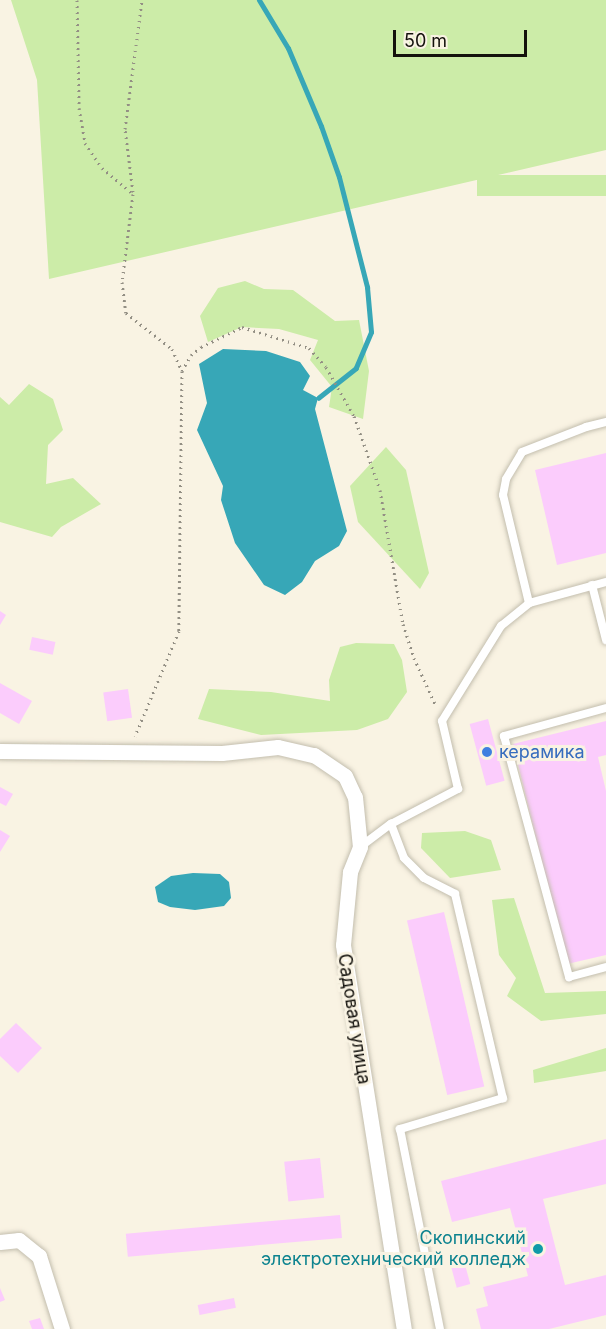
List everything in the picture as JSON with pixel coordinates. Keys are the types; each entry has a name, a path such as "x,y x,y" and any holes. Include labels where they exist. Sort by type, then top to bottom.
{"street":[{"name":"Садовая улица","path":"0,751 222,753 278,747 314,755 345,776 355,797 360,847 350,872 343,945 404,1329"},
{"path":"0,1242 19,1240 39,1256 62,1329"}],"lane":[{"path":"529,603 503,495 506,479 522,452 586,427 606,423"},
{"path":"360,847 391,824 458,789 442,721 501,626 529,603 606,582"},
{"path":"592,585 606,640"},
{"path":"606,708 504,736 569,977 606,967"},
{"path":"391,824 404,858 424,879 455,894 502,1098 400,1129 440,1329"}],"path":[{"path":"78,0 79,108 85,143 102,168 133,194"},
{"path":"129,752 179,631 182,371 172,349 126,313 122,282 133,194 125,129 142,0"},
{"path":"182,371 191,356 201,347 242,327 309,348 326,367 354,416 380,490 403,624 414,658 442,721"}],"green space":[{"path":"11,0 606,0 606,150 49,279 37,80"},
{"path":"477,175 606,175 606,196 477,196"},
{"path":"245,281 264,289 293,290 335,321 359,320 369,371 363,419 329,407 332,387 310,360 318,340 279,329 242,327 208,342 200,316 218,288"},
{"path":"29,384 53,399 63,430 48,445 46,484 73,478 101,504 61,527 52,537 0,522 0,397 9,405"},
{"path":"386,447 406,470 429,573 420,589 358,522 350,486"},
{"path":"356,643 394,644 402,660 407,692 388,719 357,730 261,735 198,719 209,689 271,692 330,701 329,680 340,647"},
{"path":"465,831 491,840 501,870 450,878 421,848 422,833"},
{"path":"514,898 545,993 606,991 606,1014 541,1021 507,996 516,978 499,955 492,900"},
{"path":"606,1048 606,1071 534,1083 533,1070"}],"water":[{"path":"223,349 266,351 300,362 310,376 303,390 318,398 315,409 347,531 339,546 315,561 302,582 285,595 264,585 235,543 221,500 223,486 197,430 207,403 199,364"},
{"path":"193,873 220,874 229,882 231,898 224,906 195,910 170,907 158,902 155,887 171,876"}],"building":[{"path":"606,453 606,553 557,565 535,470"},
{"path":"0,611 6,615 0,625"},
{"path":"32,637 55,642 53,655 29,650"},
{"path":"0,683 32,701 19,724 0,713"},
{"path":"128,689 132,718 107,721 103,692"},
{"name":"керамика","path":"488,719 505,781 486,786 470,724"},
{"path":"606,721 606,755 598,757 606,791 606,955 567,964 513,744"},
{"path":"0,787 13,794 6,806 0,803"},
{"path":"0,830 10,836 0,852"},
{"path":"444,912 484,1086 447,1095 407,921"},
{"path":"16,1023 42,1048 18,1073 0,1056 0,1039"},
{"name":"Скопинский электротехнический колледж","path":"606,1139 606,1184 543,1199 565,1285 606,1275 606,1315 549,1329 481,1329 476,1309 488,1306 483,1287 528,1276 510,1208 452,1222 441,1181"},
{"path":"320,1158 324,1198 288,1202 284,1162"},
{"path":"340,1215 342,1238 128,1257 126,1234"},
{"path":"463,1257 470,1284 457,1288 449,1261"},
{"path":"0,1288 5,1300 0,1302"},
{"path":"234,1298 236,1308 200,1315 198,1305"},
{"path":"40,1318 44,1329 32,1329 29,1321"}],"waterway":[{"path":"259,0 288,48 321,126 339,177 367,287 371,332 356,368 318,398"}],"place":[{"name":"керамика","path":"487,752"},
{"name":"Скопинский электротехнический колледж","path":"538,1249"}]}
